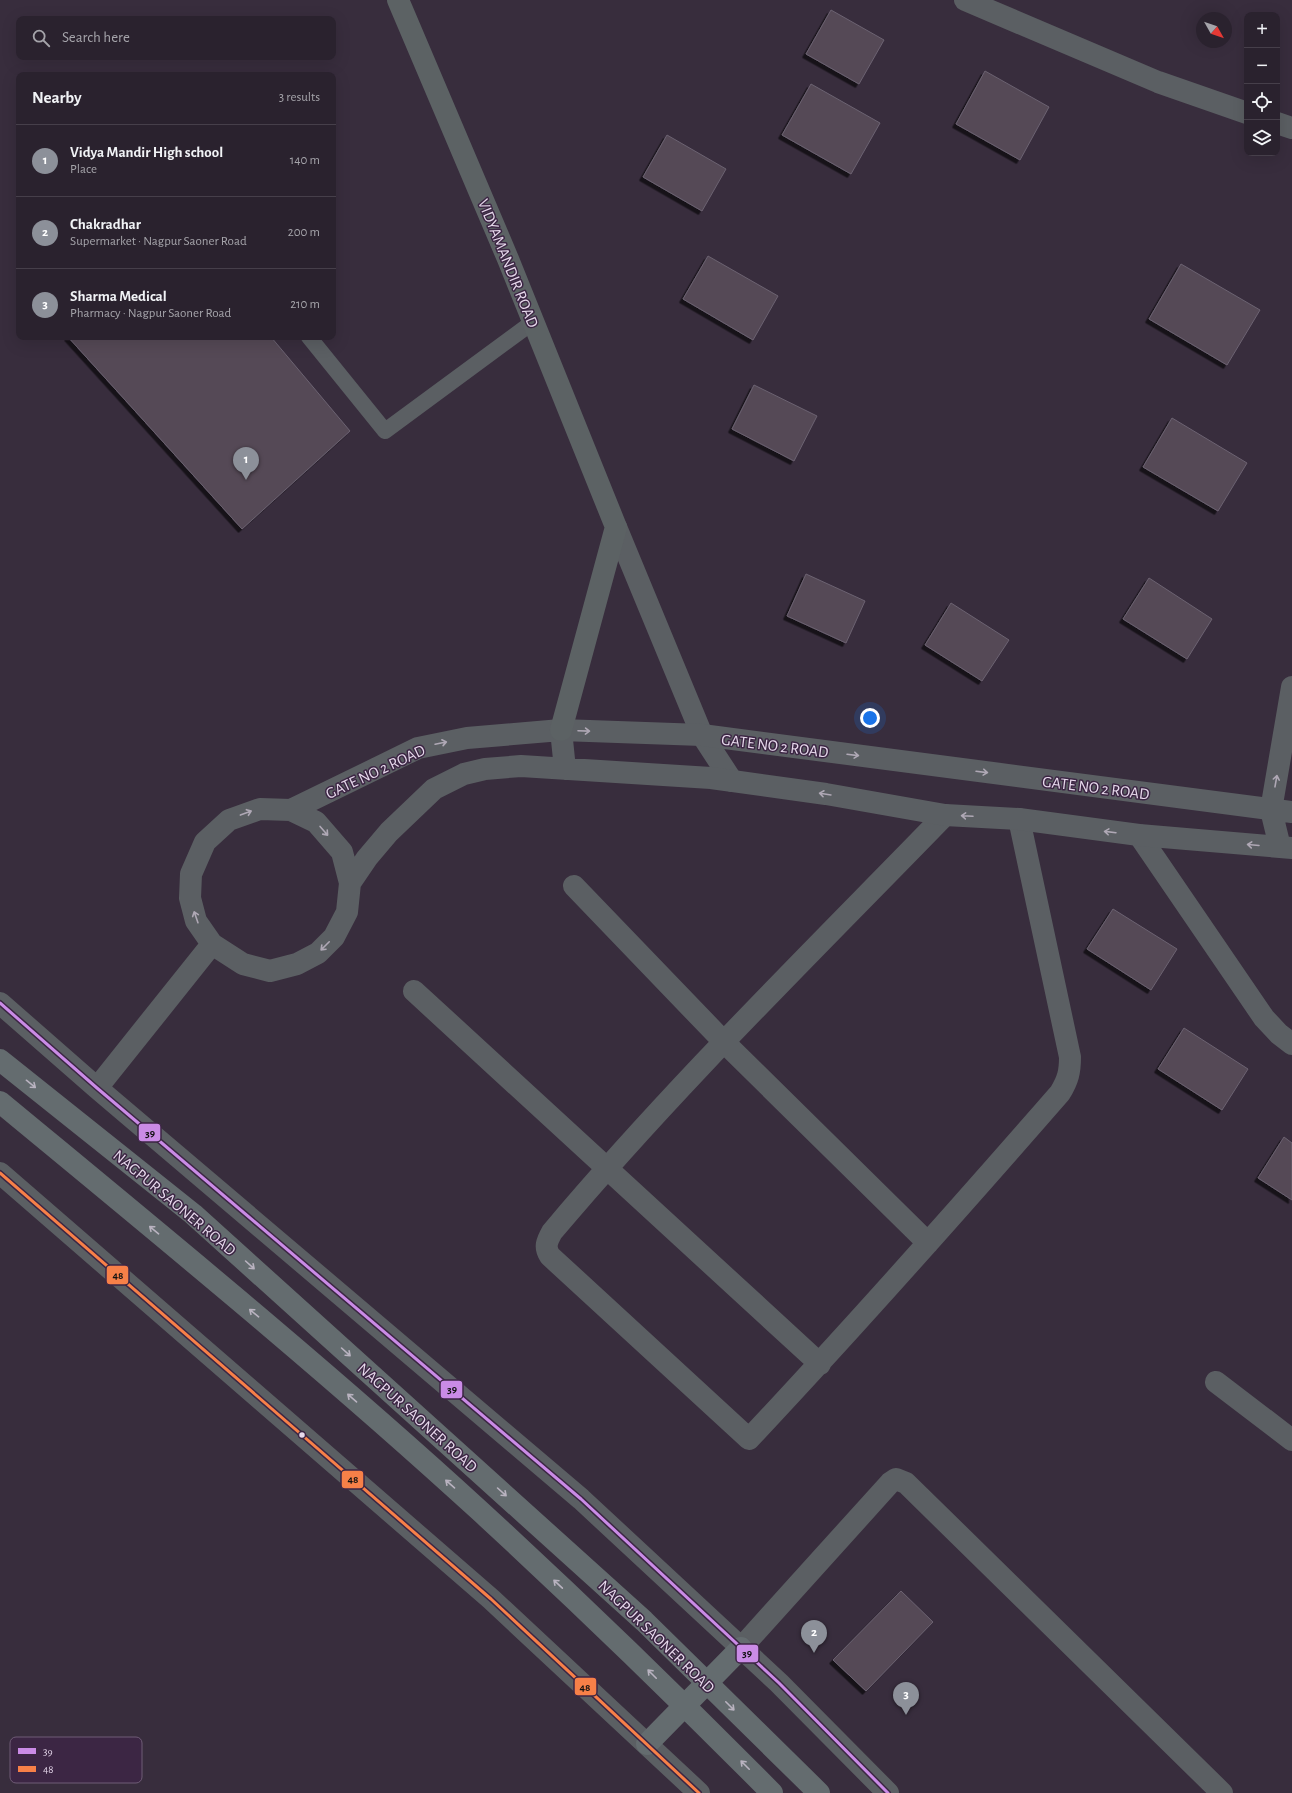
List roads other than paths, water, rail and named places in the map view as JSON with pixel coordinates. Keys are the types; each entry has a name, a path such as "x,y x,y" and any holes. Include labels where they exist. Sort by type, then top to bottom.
{"highway":[{"name":"NAGPUR SAONER ROAD","path":"0,1060 193,1214 644,1621 819,1793"},
{"name":"NAGPUR SAONER ROAD","path":"0,1102 267,1323 479,1510 697,1717 772,1793"},
{"path":"647,1744 741,1648"}],"main road":[{"name":"VIDYAMANDIR ROAD","path":"398,0 508,259 616,527"},
{"path":"561,730 616,527"}],"street":[{"path":"965,0 1158,82 1244,111"},
{"path":"1280,124 1292,128"},
{"path":"616,527 702,735 732,781"},
{"path":"350,883 367,858 389,832 434,789 464,774 485,769 521,766 732,781 826,794 945,815 1019,819 1139,835 1286,847 1282,811 1292,687"},
{"path":"561,730 565,769"},
{"name":"GATE NO 2 ROAD","path":"291,810 418,748 467,738 561,730 702,735 1282,811"},
{"path":"260,809 291,810 316,822 342,852 350,883 347,912 334,937 318,953 297,964 270,971 243,964 212,944 196,921 190,898 191,874 205,842 229,820 260,809"},
{"path":"945,815 724,1042 606,1168 552,1232 547,1241 546,1250 550,1256 748,1439 820,1364 1060,1093 1067,1082 1070,1071 1070,1057 1019,819"},
{"path":"1139,835 1264,1018 1279,1034 1292,1044"},
{"path":"574,886 724,1042 928,1243"},
{"path":"97,1088 212,944"},
{"path":"414,991 820,1364"},
{"path":"0,1003 97,1088 581,1499 741,1648 888,1793"},
{"path":"0,1173 491,1599 699,1793"},
{"path":"1216,1382 1292,1440"},
{"path":"741,1648 890,1483 896,1479 906,1483 1222,1793"}],"lane":[{"path":"311,340 385,431 534,322"}],"place":[{"name":"Vidya Mandir High school","path":"246,480"},
{"name":"Chakradhar","path":"814,1653"},
{"name":"Sharma Medical","path":"906,1715"}]}
